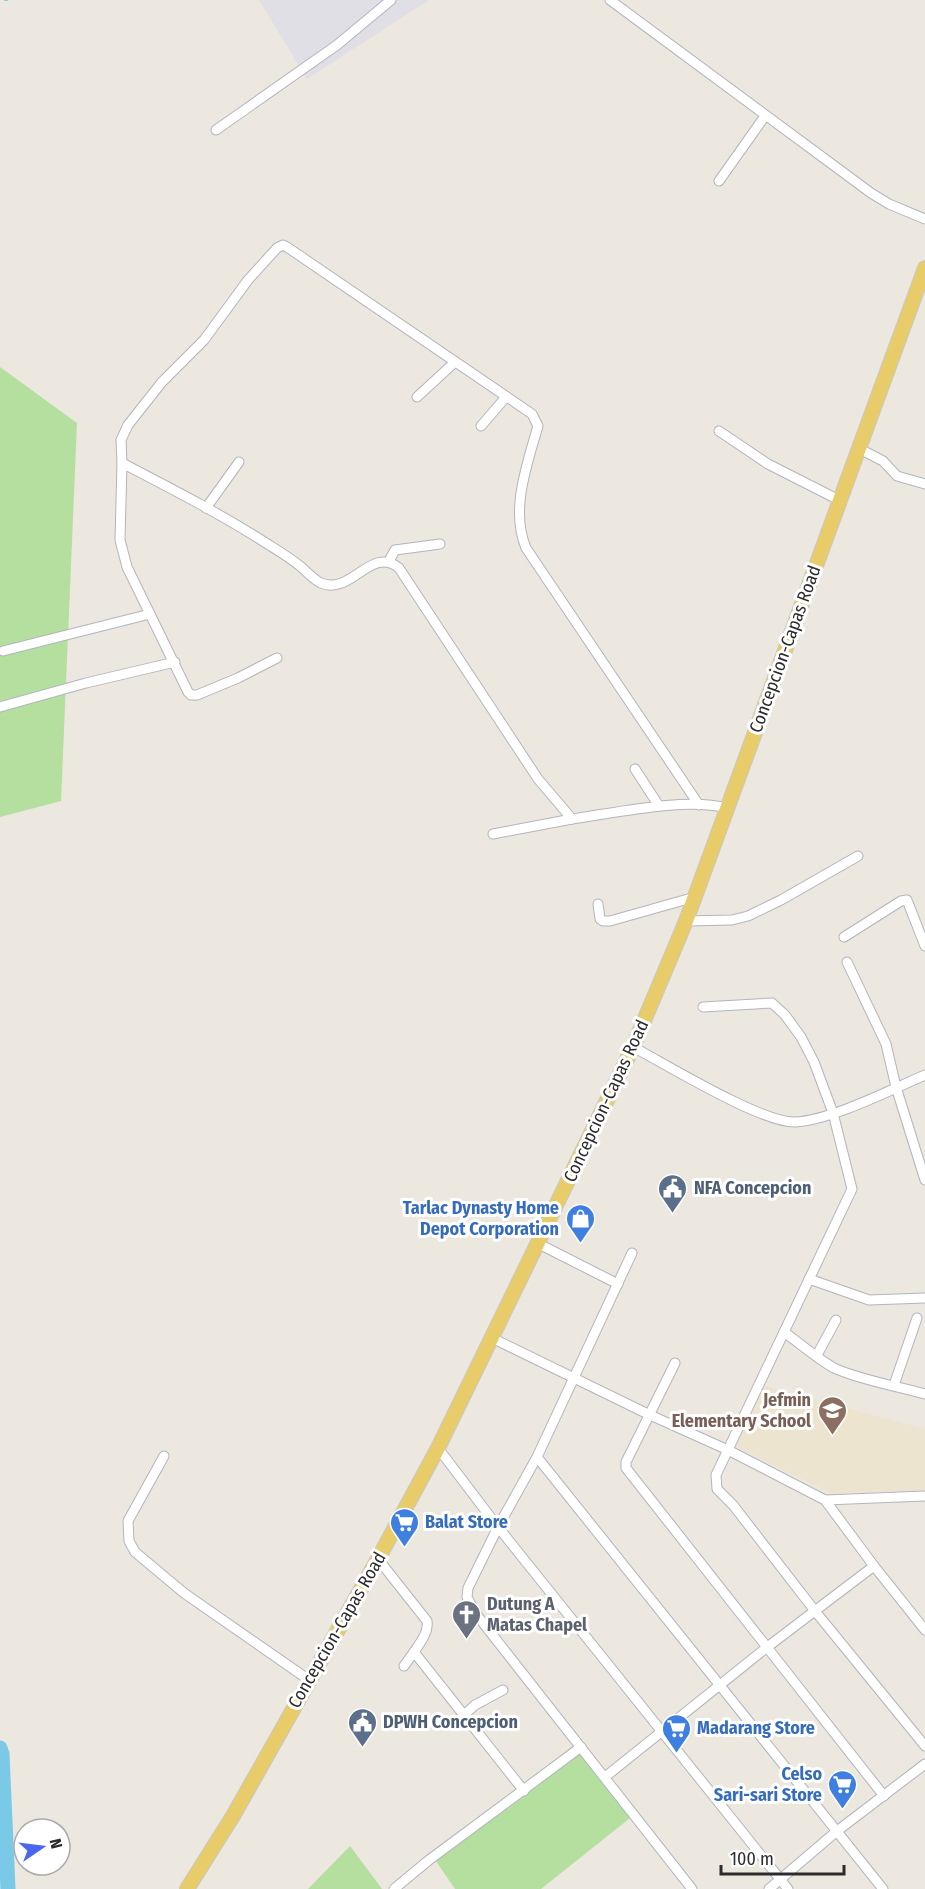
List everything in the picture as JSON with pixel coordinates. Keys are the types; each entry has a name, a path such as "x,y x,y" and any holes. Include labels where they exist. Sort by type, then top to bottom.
{"main road":[{"name":"Concepcion-Capas Road","path":"187,1889 232,1816 438,1448 633,1047 695,897 925,268"}],"street":[{"path":"216,130 338,45 391,0"},
{"path":"610,0 871,193 925,219"},
{"path":"719,181 765,116"},
{"path":"277,658 238,678 197,695 191,695 127,567 120,540 121,440 128,425 162,382 204,340 248,280 277,248 283,245 532,414 538,426 526,469 518,521 520,534 526,548 699,805"},
{"path":"417,397 455,362"},
{"path":"481,426 506,397"},
{"path":"719,431 768,464 839,500"},
{"path":"858,448 883,461 897,476 925,484"},
{"path":"206,508 239,462"},
{"path":"122,463 206,508 288,557 321,583 332,584 348,580 377,562 388,561 399,568 538,779 572,819"},
{"path":"388,561 395,550 440,544"},
{"path":"3,651 150,614"},
{"path":"0,707 86,683 175,662"},
{"path":"635,770 659,806"},
{"path":"493,834 659,806 716,805 727,808"},
{"path":"686,921 732,920 748,916 858,856"},
{"path":"598,904 600,919 610,921 695,897"},
{"path":"844,938 901,901 907,900 925,946"},
{"path":"847,962 886,1044 896,1088 925,1180"},
{"path":"704,1007 767,1003 778,1007 801,1037 814,1062 833,1113 852,1189 716,1475 717,1489 733,1505 815,1611 925,1746"},
{"path":"633,1047 722,1095 782,1121 809,1120 833,1113 925,1075"},
{"path":"539,1244 618,1284"},
{"path":"632,1253 537,1457 498,1527 468,1588 467,1597 469,1604 692,1889"},
{"path":"809,1279 869,1300 925,1298"},
{"path":"894,1385 917,1318"},
{"path":"817,1355 837,1320"},
{"path":"784,1332 817,1355 824,1363 852,1375 925,1394"},
{"path":"492,1338 650,1416 728,1450 825,1500 925,1630"},
{"path":"675,1363 626,1462 626,1468 884,1796"},
{"path":"438,1448 498,1527 788,1889"},
{"path":"164,1456 128,1521 129,1541 135,1552 184,1593 309,1680"},
{"path":"537,1457 807,1797 883,1889"},
{"path":"825,1500 925,1496"},
{"path":"378,1558 427,1621 428,1627 425,1633 404,1666"},
{"path":"605,1777 766,1648 874,1566"},
{"path":"414,1652 524,1791"},
{"path":"464,1715 475,1705 504,1690"},
{"path":"394,1889 429,1860 581,1747"},
{"path":"769,1889 837,1831 925,1764"}],"shaded area":[{"path":"259,0 429,0 307,79"},
{"name":"Jefmin Elementary School","path":"765,1386 925,1429 925,1490 832,1494 739,1448 736,1443"}],"green space":[{"path":"0,367 77,423 61,801 0,817"},
{"path":"580,1752 630,1818 541,1889 455,1889 436,1861"},
{"path":"350,1846 382,1889 308,1889"}],"waterway":[{"path":"0,1748 8,1889"}],"place":[{"name":"NFA Concepcion","path":"673,1214"},
{"name":"Tarlac Dynasty Home Depot Corporation","path":"580,1244"},
{"name":"Jefmin Elementary School","path":"832,1436"},
{"name":"Balat Store","path":"404,1548"},
{"name":"Dutung A Matas Chapel","path":"466,1640"},
{"name":"DPWH Concepcion","path":"362,1748"},
{"name":"Madarang Store","path":"676,1754"},
{"name":"Celso Sari-sari Store","path":"843,1810"}]}
